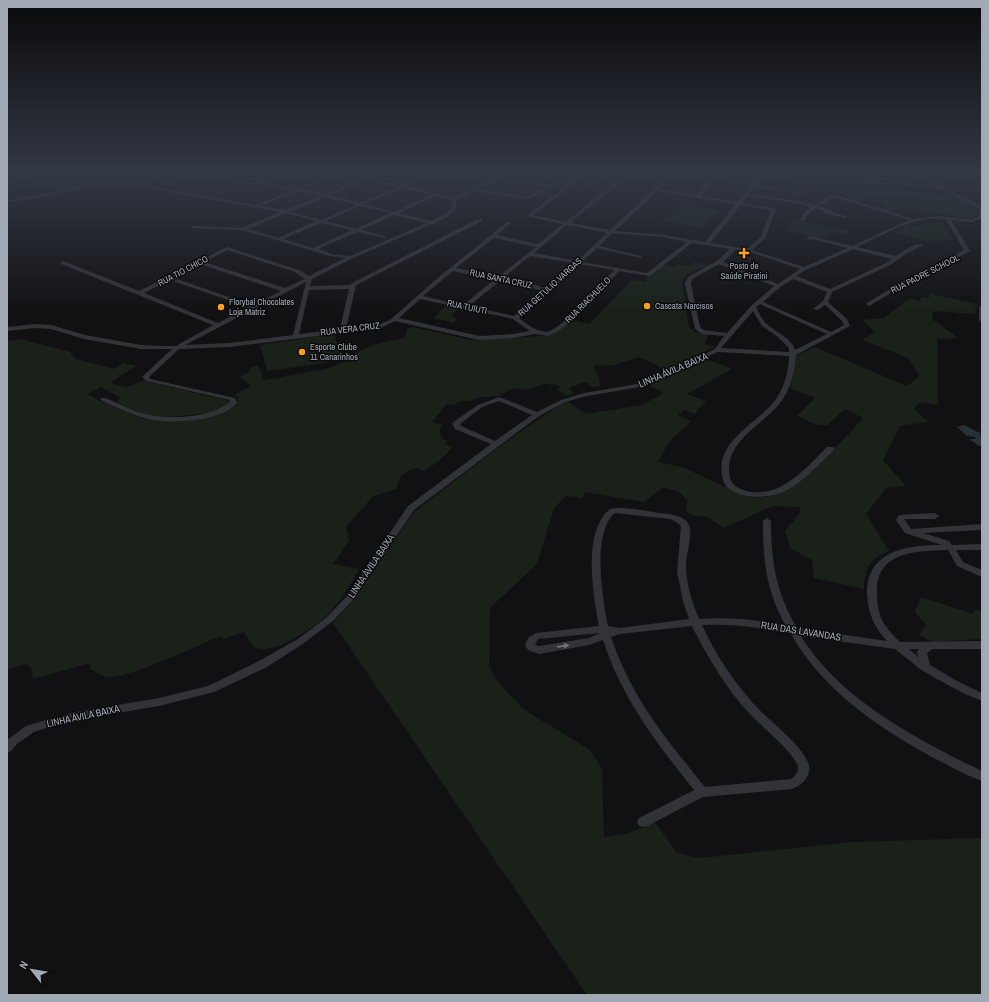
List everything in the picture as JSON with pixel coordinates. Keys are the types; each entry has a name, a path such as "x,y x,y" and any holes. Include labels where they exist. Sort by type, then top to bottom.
{"street":[{"path":"243,229 264,221"},
{"path":"279,239 322,221 383,238"},
{"path":"314,250 378,221"},
{"path":"425,221 433,223"},
{"path":"103,399 142,415 162,419 212,414 224,411 231,406 234,401 230,398 146,379 146,376 179,346 218,325 351,257 437,221"},
{"path":"343,330 352,287 358,282 479,221"},
{"path":"550,221 610,232 707,243 735,248 762,254 804,269"},
{"path":"464,307 569,221"},
{"name":"RUA GETÚLIO VARGAS","path":"515,318 549,290 623,221"},
{"path":"707,243 725,221"},
{"path":"748,251 763,238 770,221"},
{"path":"717,350 728,335 756,304 778,286 804,269 911,221"},
{"name":"RUA PADRE SCHOOL","path":"869,304 902,284 967,251 950,221"},
{"name":"RUA VERA CRUZ","path":"7,329 49,326 84,337 141,347 198,347 229,345 381,326 394,319 509,223"},
{"path":"193,227 243,229 314,250 338,256 351,257"},
{"path":"493,236 540,246"},
{"path":"809,239 811,237 896,258"},
{"path":"530,254 644,275 651,274 691,241"},
{"path":"816,309 825,302 830,291 888,264 896,258 921,245"},
{"path":"595,246 639,257"},
{"name":"RUA TIO CHICO","path":"140,293 226,248 297,271 309,279"},
{"path":"728,335 702,332 697,328 688,284 692,276 719,262 735,248"},
{"path":"200,262 285,290"},
{"path":"719,262 778,286"},
{"path":"63,263 218,325"},
{"name":"RUA SANTA CRUZ","path":"453,269 549,290"},
{"name":"RUA RIACHUELO","path":"394,319 479,338 513,336 536,332 548,334 555,331 572,318 618,270"},
{"path":"793,277 830,291"},
{"path":"170,278 252,307"},
{"path":"296,336 309,279"},
{"path":"307,288 352,287"},
{"name":"RUA TUIUTI","path":"419,297 515,318"},
{"path":"717,350 793,354 847,326 848,324 825,302"},
{"path":"756,304 831,334"},
{"path":"756,304 764,325 785,341 792,348 793,354 785,390 778,401 740,437 732,448 725,465 727,482 732,488 745,494 758,496 768,495 792,484 830,449"},
{"path":"982,307 982,320"},
{"path":"515,318 536,332"},
{"name":"LINHA ÁVILA BAIXA","path":"7,748 13,741 30,729 76,716 159,702 210,689 263,664 301,641 330,619 350,597 411,508 496,444 563,400 573,397 625,389 653,380 717,350"},
{"path":"496,444 458,427 456,423 480,406 499,399 538,415"},
{"path":"643,822 702,792 792,784 799,780 803,773 803,765 796,753 750,706 714,655 695,622 684,586 682,561 685,525 678,519 671,517 618,511 609,514 604,520 598,542 596,558 597,585 605,633 619,674 637,707 702,792"},
{"path":"935,516 900,518 908,531 946,543 951,548 960,564 982,574"},
{"path":"767,521 768,561 771,580 792,631 814,661 836,684 868,710 902,734 937,754 982,776"},
{"path":"908,531 982,527"},
{"path":"982,547 908,551 897,554 886,560 878,567 872,576 872,603 877,620 899,646 925,666 956,685 982,697"},
{"name":"RUA DAS LAVANDAS","path":"605,633 695,622 742,622 762,624 792,631 899,646 982,645"},
{"path":"605,633 577,644 539,650 530,645 532,639 536,636 605,633"},
{"path":"925,666 922,652 928,646"}],"shaded area":[{"path":"661,221 709,221 701,228"},
{"path":"794,221 799,221 849,231 844,235 832,232 821,239 786,230 790,223"},
{"path":"925,223 942,223 953,240 925,241 893,232 908,225 921,226"},
{"path":"694,262 708,265 688,274 682,281 689,327 695,332 708,335 705,344 715,347 666,370 639,357 615,365 593,366 599,378 600,387 593,387 585,382 569,388 574,393 567,396 556,389 560,387 557,385 544,384 525,390 513,388 499,396 480,397 469,401 461,401 453,405 447,404 432,422 443,425 439,431 442,439 448,441 445,444 453,447 440,460 425,471 417,468 403,475 399,480 397,489 373,496 346,527 349,541 333,564 359,569 332,610 318,623 297,637 286,643 265,649 255,647 244,632 223,639 220,636 145,668 130,673 108,677 91,670 89,663 33,678 32,669 27,664 7,669 7,341 21,339 70,352 76,359 114,369 123,363 136,366 110,383 127,387 143,381 230,401 229,404 212,413 167,417 145,414 116,402 121,398 101,387 88,394 98,400 141,418 154,420 218,414 236,406 239,397 232,396 251,386 239,377 249,372 251,368 258,365 264,380 326,369 354,358 354,354 375,344 405,338 407,329 413,327 470,340 543,336 552,333 572,320 589,324 632,280 646,282 647,276 664,265 675,267 680,264 690,266"},
{"path":"931,294 977,304 975,314 934,311 932,319 958,338 937,339 938,405 920,402 914,409 928,422 900,426 883,460 906,486 886,488 866,514 889,551 876,558 869,565 865,575 864,589 814,578 812,560 790,548 785,531 800,513 800,507 772,506 724,528 707,517 694,515 686,511 687,500 679,492 663,487 644,502 585,492 582,498 566,496 554,508 537,564 490,608 489,665 496,680 523,709 590,750 602,769 604,837 629,833 655,822 677,853 700,858 852,842 982,838 982,995 587,995 333,623 351,603 414,512 503,444 567,400 585,414 642,405 664,393 648,385 706,359 732,369 687,394 706,401 695,414 684,410 678,415 691,421 669,442 658,462 682,467 743,495 757,498 768,497 781,492 840,443 863,418 845,409 827,425 817,425 797,416 815,398 790,388 796,356 815,347 907,386 920,376 908,358 862,340 875,332 863,320 884,318 910,298 919,301 922,297 929,298"},
{"path":"447,305 460,308 451,316 457,318 454,323 433,318"},
{"name":"Esporte Clube 11 Canarinhos","path":"334,334 344,360 267,371 260,345"},
{"path":"964,425 980,433 982,445 979,446 969,439 976,439 975,437 967,436 957,427"},
{"path":"921,597 973,614 975,609 982,611 982,639 932,642 919,635 926,625 915,612"}],"place":[{"name":"Posto de Saúde Piratini","path":"744,253"},
{"name":"Cascata Narcisos","path":"647,306"},
{"name":"Florybal Chocolates Loja Matriz","path":"221,307"},
{"name":"Esporte Clube 11 Canarinhos","path":"302,352"}]}
